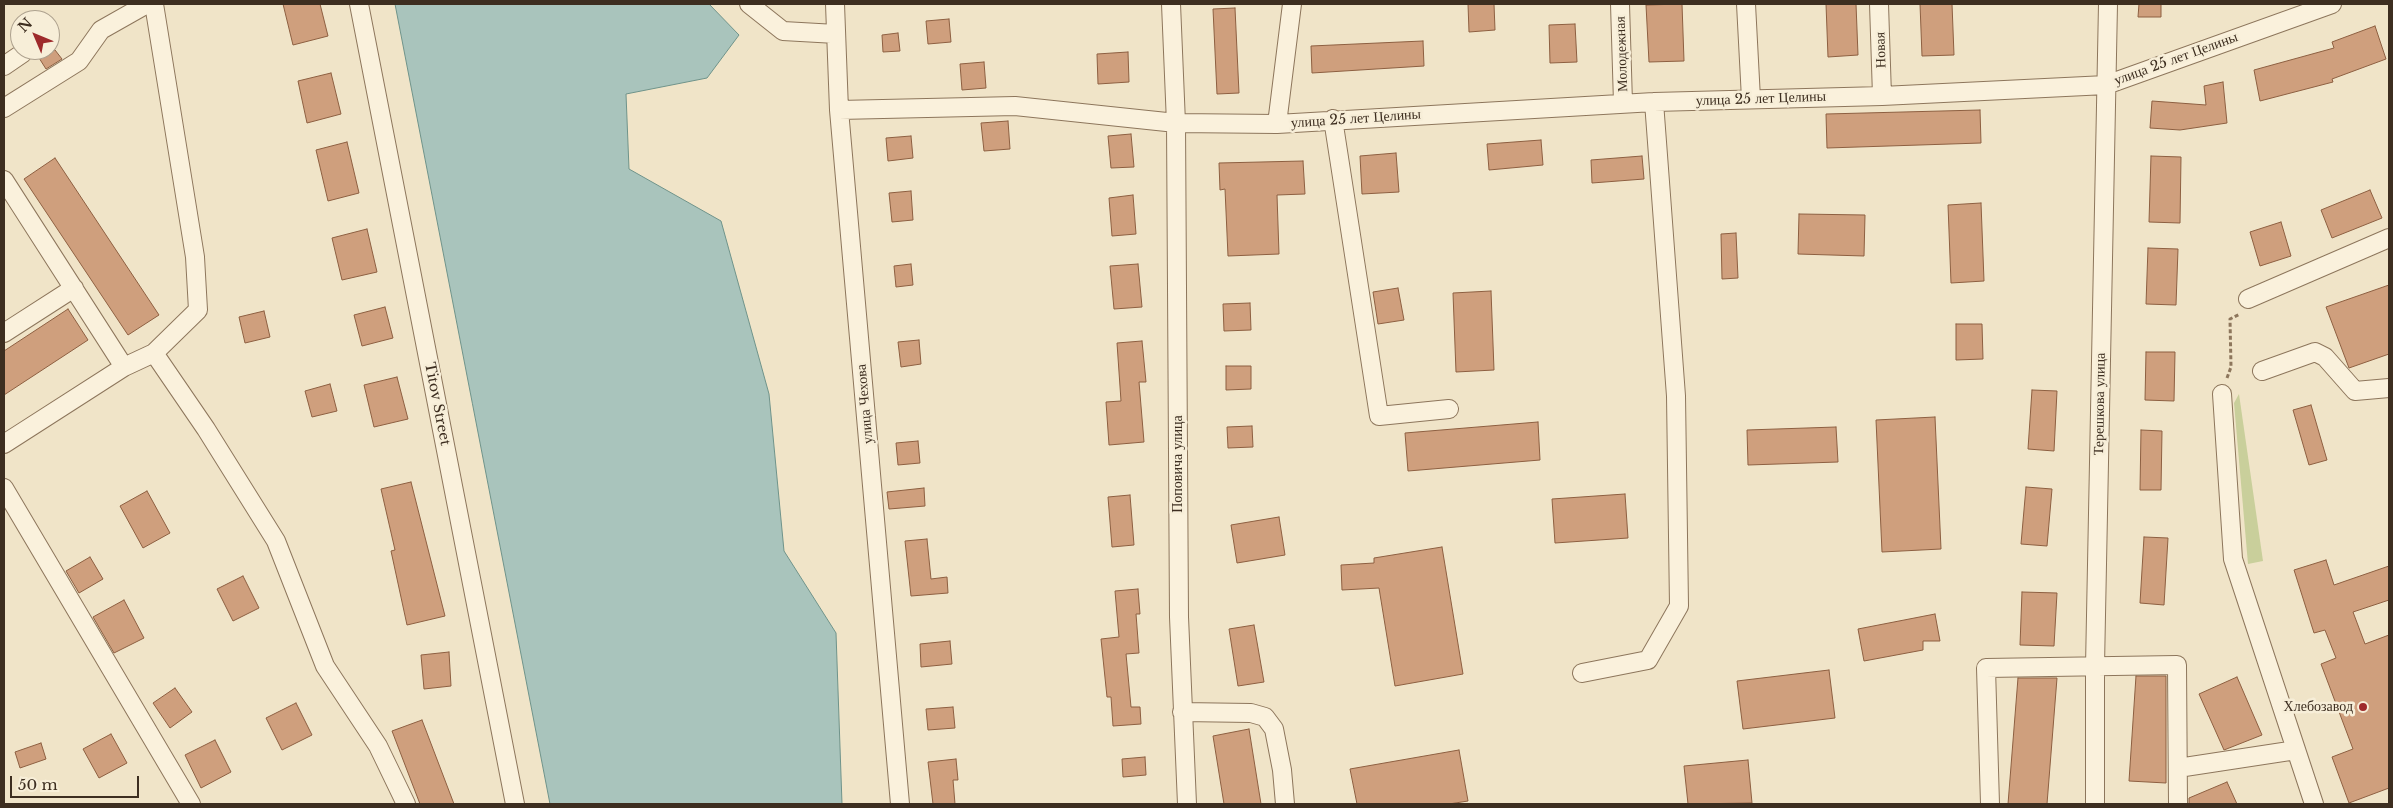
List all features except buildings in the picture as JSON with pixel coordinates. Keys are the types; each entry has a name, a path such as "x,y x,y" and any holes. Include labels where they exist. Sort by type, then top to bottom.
{"street":[{"path":"4,108 79,61 101,30 147,4"},
{"path":"4,444 124,367 154,353 198,310 195,257 154,4"},
{"name":"Titov Street","path":"359,4 515,804"},
{"path":"749,4 783,31 836,34"},
{"name":"улица Чехова","path":"835,4 839,110 900,804"},
{"name":"Поповича улица","path":"1170,4 1176,123 1182,712 1187,804"},
{"path":"1277,124 1292,4"},
{"name":"Молодежная","path":"1620,4 1623,103"},
{"path":"1746,4 1751,99"},
{"name":"Новая","path":"1880,4 1882,96"},
{"name":"Терешкова улица","path":"2095,804 2108,4"},
{"name":"улица 25 лет Целины","path":"839,110 1015,106 1176,123 1277,124 1623,103 1882,96 2106,85 2331,4"},
{"path":"1582,673 1648,660 1679,606 1676,396 1654,102"},
{"path":"1333,120 1378,416 1449,409"},
{"path":"4,180 124,367"},
{"path":"2248,299 2389,238"},
{"path":"4,333 74,288"},
{"path":"2262,371 2315,352 2325,357 2355,391 2389,388"},
{"path":"154,353 276,541 325,666 378,746 406,804"},
{"path":"2222,394 2233,559 2314,804"},
{"path":"4,488 191,804"},
{"path":"1990,804 1986,668 2177,665 2178,804"},
{"path":"1182,712 1251,713 1265,717 1274,729 1282,770 1284,804"},
{"path":"2178,768 2296,750"}],"path":[{"path":"2222,394 2231,367 2230,319 2244,312 2248,299"}],"green space":[{"path":"2239,394 2263,561 2248,564 2234,403"}],"water":[{"path":"395,4 709,4 739,35 707,78 626,94 629,169 721,221 769,394 784,551 836,633 842,804 550,804"}],"place":[{"name":"Хлебозавод","path":"2363,707"}]}
